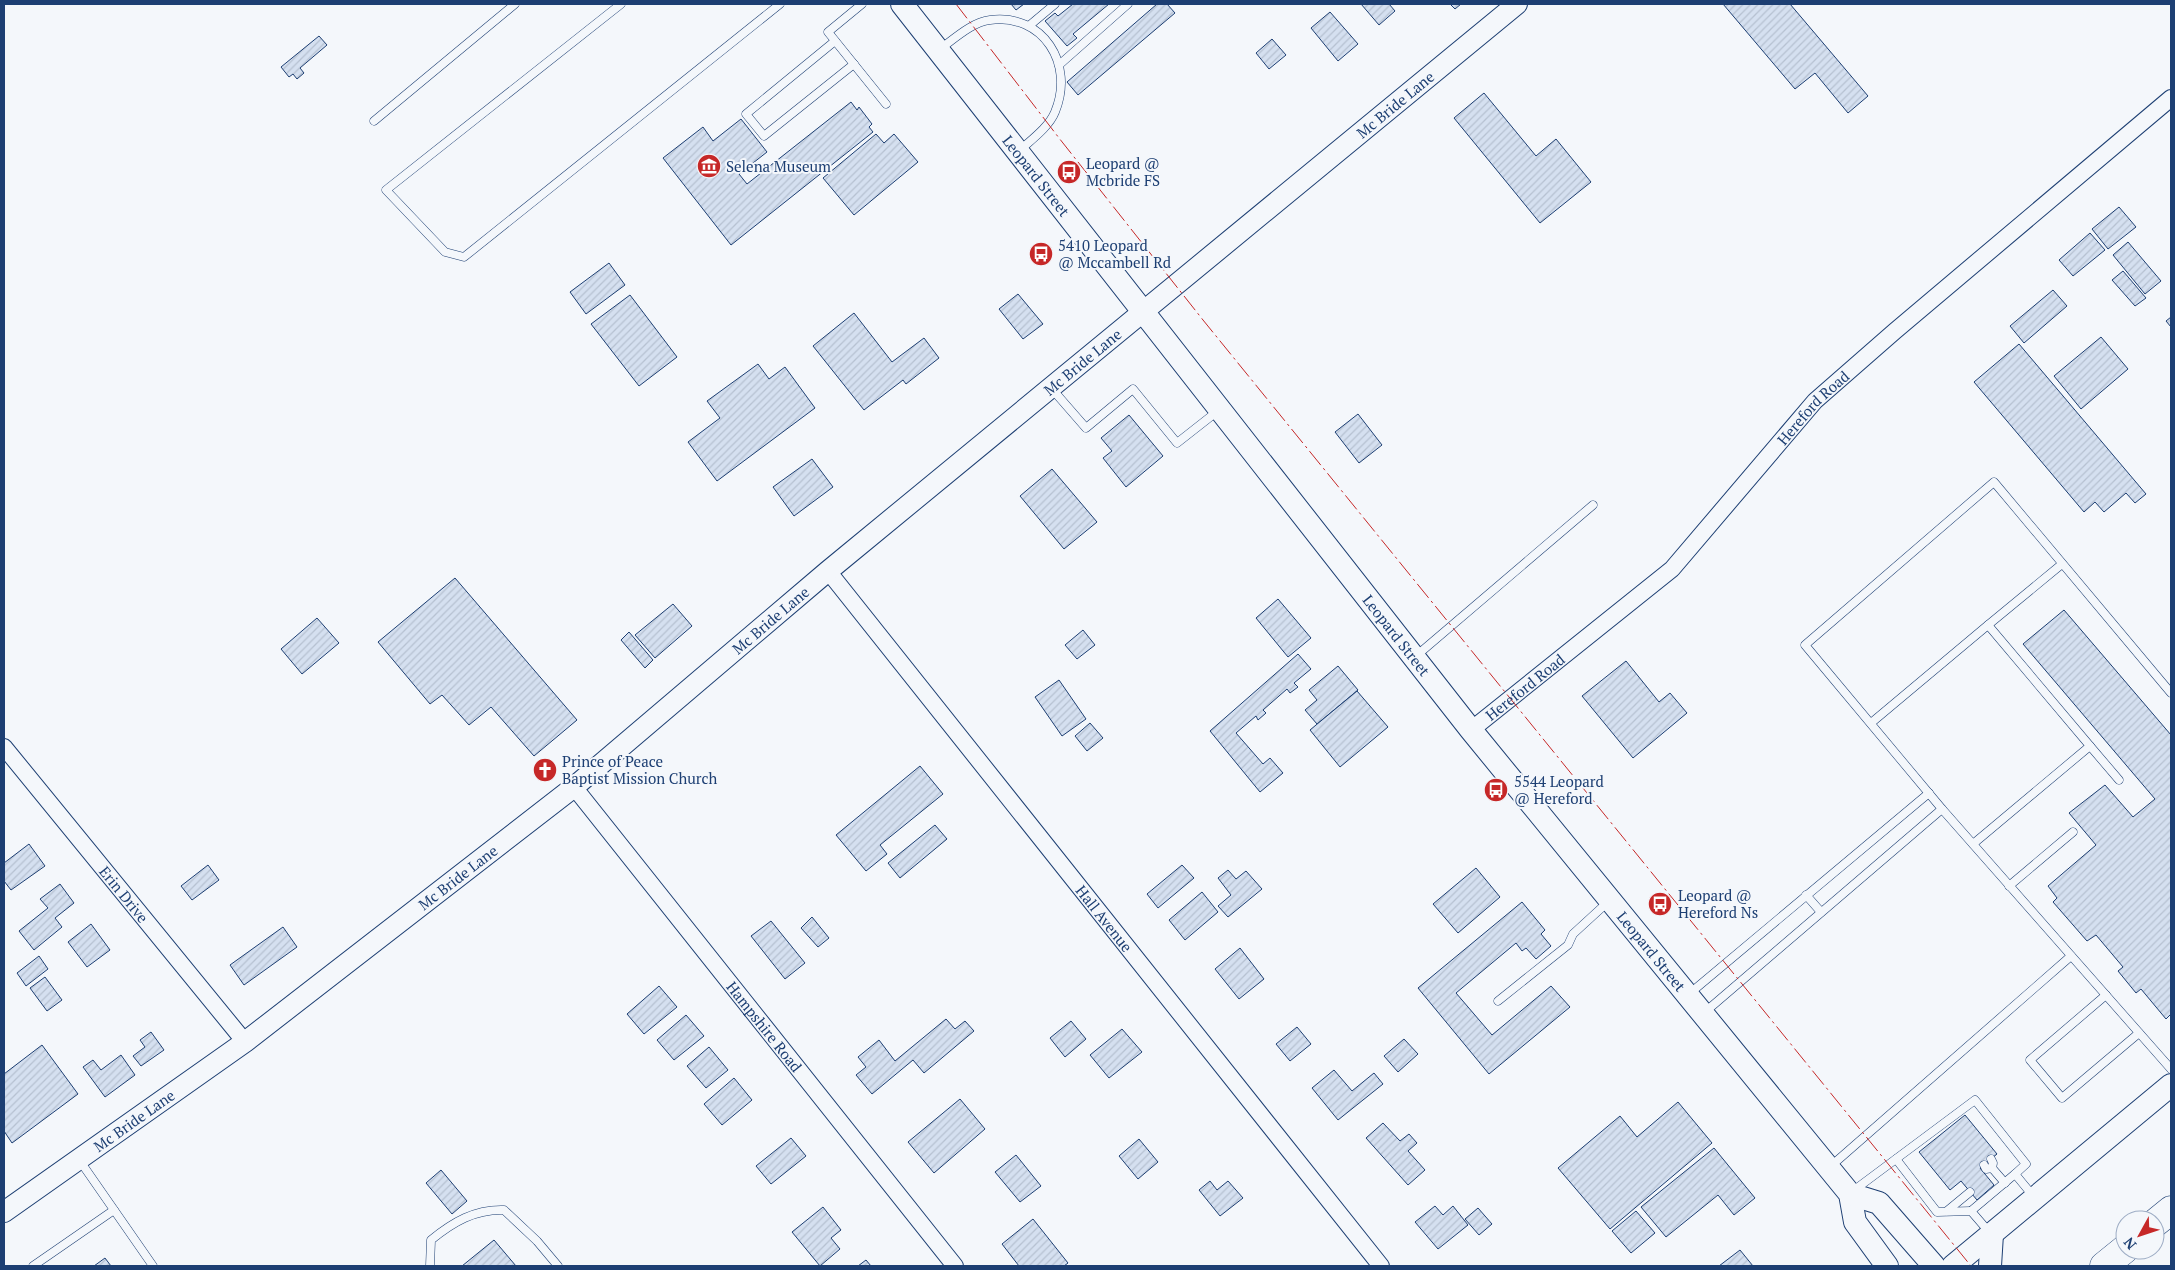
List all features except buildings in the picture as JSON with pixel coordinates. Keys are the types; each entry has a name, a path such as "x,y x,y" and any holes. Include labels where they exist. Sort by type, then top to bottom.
{"highway":[{"path":"2104,1266 2115,1257"}],"main road":[{"name":"Leopard Street","path":"902,4 1471,730 1830,1168 1850,1194 1855,1222 1887,1266"},
{"path":"1953,1266 2171,1085"},
{"path":"1850,1194 1879,1203 1934,1266"},
{"path":"1990,1266 1992,1234"}],"street":[{"name":"Mc Bride Lane","path":"4,1212 244,1042 574,788 828,571 1517,4"},
{"name":"Hereford Road","path":"1471,730 1672,569 1816,401 1895,331 2171,98"},
{"name":"Hall Avenue","path":"828,571 1381,1266"},
{"name":"Erin Drive","path":"4,747 244,1042"},
{"name":"Hampshire Road","path":"574,788 955,1266"}],"lane":[{"path":"374,121 515,4"},
{"path":"621,4 386,190 445,252 464,257 780,4"},
{"path":"862,4 828,32 886,104"},
{"path":"1030,26 1055,4"},
{"path":"1059,65 1128,4"},
{"path":"938,50 967,30 988,20 1007,20 1030,26 1043,36 1053,50 1059,65 1062,83 1055,113 1041,131 1017,153"},
{"path":"835,41 746,114 764,136 854,64"},
{"path":"1051,388 1086,428 1133,389 1177,443 1220,409"},
{"path":"2171,694 1994,482 1805,645 1942,809 2171,1069"},
{"path":"1415,658 1593,505"},
{"path":"1871,723 2062,564"},
{"path":"1988,625 2119,780"},
{"path":"1973,844 2090,746"},
{"path":"1688,995 1929,793"},
{"path":"1703,1014 1942,809"},
{"path":"2009,886 2073,832"},
{"path":"1806,895 1821,912"},
{"path":"1498,1001 1568,945 1573,934 1610,900"},
{"path":"1830,1168 2071,956"},
{"path":"2106,995 2030,1060 2062,1098 2140,1033"},
{"path":"1850,1194 1896,1159 1949,1124 1975,1100 2026,1164 1972,1211 1937,1212 1896,1159"},
{"path":"78,1159 153,1266"},
{"path":"1988,1177 1993,1170 1991,1159"},
{"path":"1984,1165 1986,1168 1993,1170 2005,1183"},
{"path":"2015,1174 2035,1198"},
{"path":"1946,1212 1970,1192"},
{"path":"430,1266 431,1240 451,1223 486,1209 504,1210 537,1241 558,1266"},
{"path":"33,1266 114,1210"},
{"path":"1972,1211 1992,1234"}],"power":[{"path":"956,4 1203,320 1971,1266"}],"place":[{"name":"Selena Museum","path":"709,166"},
{"name":"Leopard @ Mcbride FS","path":"1069,172"},
{"name":"5410 Leopard @ Mccambell Rd","path":"1041,254"},
{"name":"Prince of Peace Baptist Mission Church","path":"545,770"},
{"name":"5544 Leopard @ Hereford","path":"1496,790"},
{"name":"Leopard @ Hereford Ns","path":"1660,904"}]}
